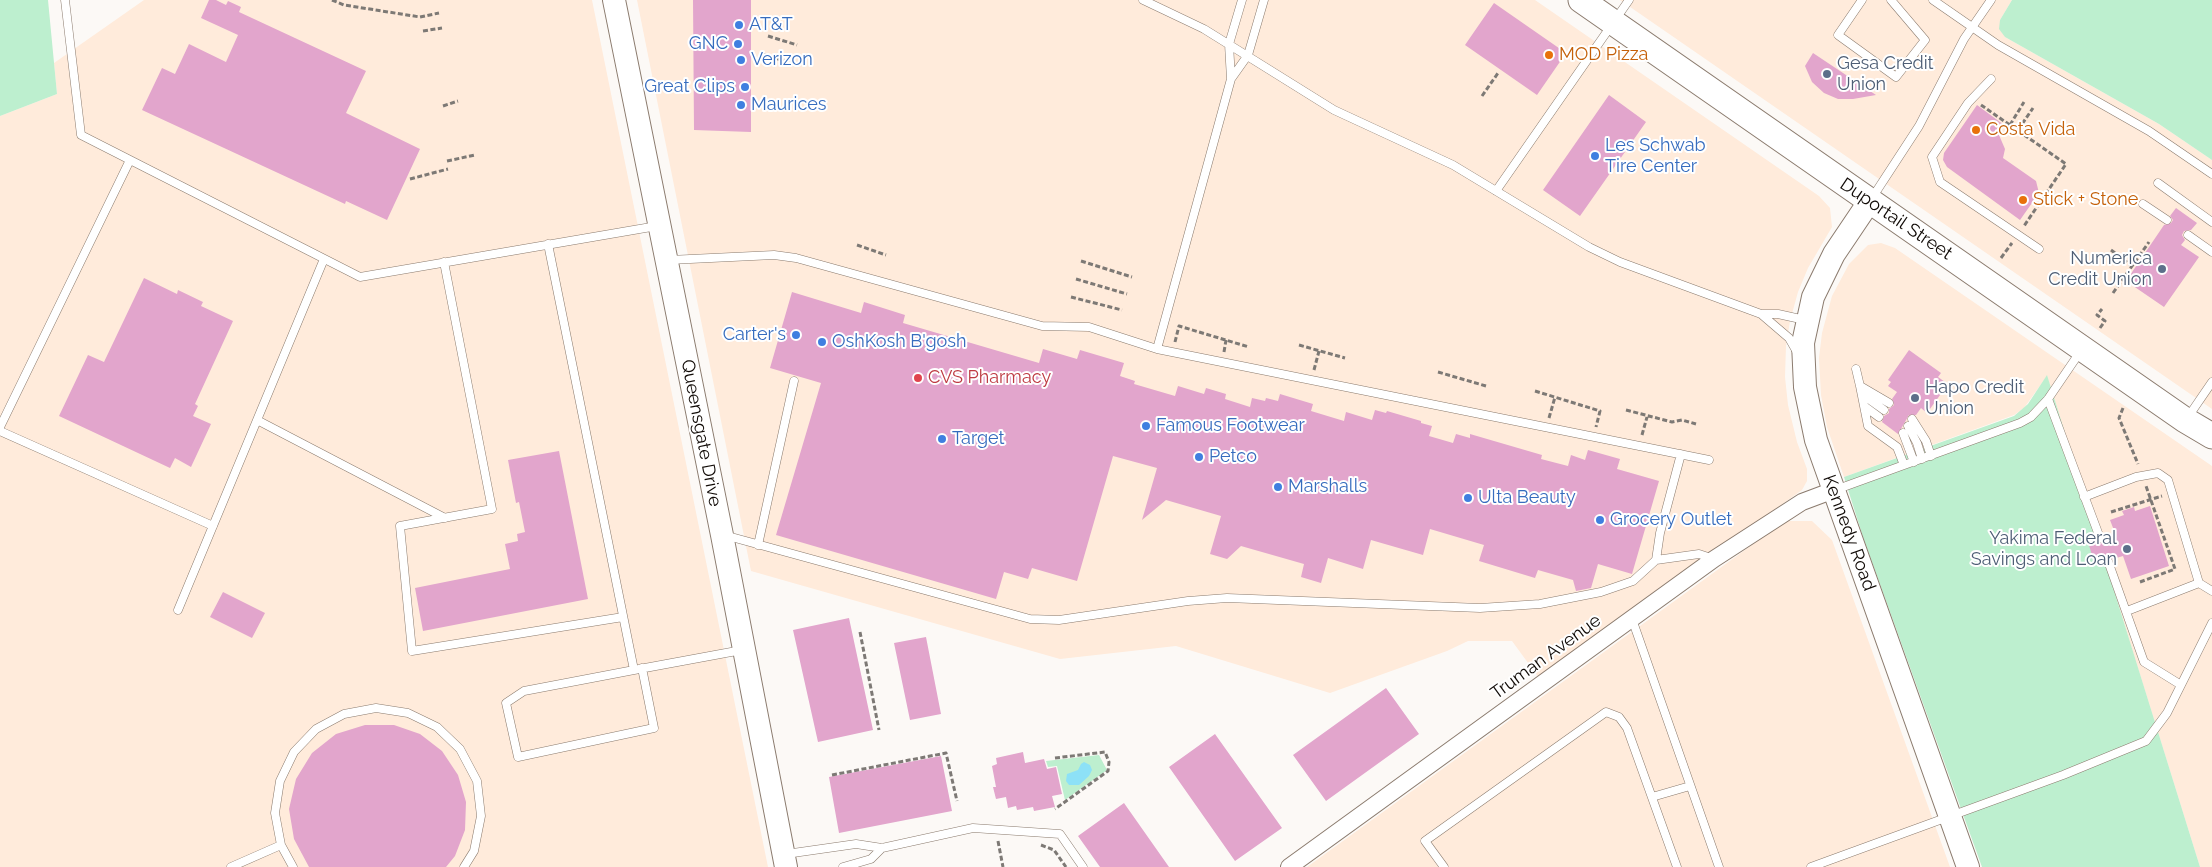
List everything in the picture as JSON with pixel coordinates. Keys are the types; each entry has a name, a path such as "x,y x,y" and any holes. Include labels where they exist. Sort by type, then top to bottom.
{"main road":[{"name":"Duportail Street","path":"1581,0 1869,202 2185,420 2212,436"}],"street":[{"name":"Queensgate Drive","path":"614,0 722,535 785,861"},
{"name":"Kennedy Road","path":"1869,202 1824,270 1813,297 1803,343 1803,369 1811,424 1968,867"},
{"name":"Truman Avenue","path":"1289,867 1714,559 1802,502 1834,490"}],"lane":[{"path":"65,0 81,135 360,277 660,225"},
{"path":"1143,0 1180,16 1229,44 1334,110 1453,165 1577,241 1620,262 1761,314 1778,314 1807,321"},
{"path":"1158,348 1231,79 1229,44 1242,0"},
{"path":"1231,79 1248,55 1264,0"},
{"path":"1496,191 1629,0"},
{"path":"1862,0 1838,35 1896,77 1925,40 1891,0"},
{"path":"1933,0 2012,53 2149,131 2212,174"},
{"path":"1869,202 1920,126 1947,70 1990,0"},
{"path":"1991,79 1968,103 1932,157 1940,182 2038,250"},
{"path":"0,427 130,160"},
{"path":"2158,183 2212,222"},
{"path":"2143,204 2167,220"},
{"path":"2188,235 2212,252"},
{"path":"548,244 624,617 638,669 654,728 518,757 506,704 524,691 638,669 744,650"},
{"path":"667,260 774,255 796,258 1042,326 1089,327 1158,348 1709,460"},
{"path":"178,610 324,259"},
{"path":"444,262 492,509 400,526 412,652 624,617"},
{"path":"1761,314 1789,338 1803,369"},
{"path":"1834,490 2020,423 2031,417 2048,399 2083,348"},
{"path":"1856,369 1868,426 1897,447 1904,465"},
{"path":"758,544 794,381"},
{"path":"2185,420 2212,382"},
{"path":"1860,386 1884,410 1864,406"},
{"path":"2048,399 2100,538"},
{"path":"257,420 445,518"},
{"path":"1918,460 1908,426 1926,441 1930,456"},
{"path":"0,431 213,526"},
{"path":"1656,560 1660,533 1681,454"},
{"path":"2084,497 2136,477 2158,472 2168,480 2199,583 2212,591"},
{"path":"722,535 1030,619 1059,620 1188,601 1226,598 1480,608 1540,604 1601,592 1633,581 1656,560 1698,554 1714,559"},
{"path":"2108,561 2144,662 2181,685"},
{"path":"2127,611 2199,583"},
{"path":"1632,619 1719,867"},
{"path":"1811,867 2063,775 2146,741 2167,713 2212,623"},
{"path":"293,867 281,845 275,813 280,781 294,752 316,729 323,725 344,714 376,708 408,713 430,723 437,727 460,749 477,781 481,816 474,851 464,867"},
{"path":"1444,867 1425,841 1606,712 1619,717 1627,728 1677,867"},
{"path":"1652,797 1690,786"},
{"path":"785,861 856,844 882,848 973,828 1060,834 1083,867"},
{"path":"231,867 281,845"},
{"path":"843,867 871,859 882,848"}],"path":[{"path":"332,0 344,6 420,17 439,13"},
{"path":"423,31 442,28"},
{"path":"768,36 797,46"},
{"path":"762,54 791,63"},
{"path":"1482,96 1498,73"},
{"path":"443,106 458,101"},
{"path":"1975,101 2066,164 2022,228"},
{"path":"2010,125 2024,102"},
{"path":"2018,130 2032,108"},
{"path":"447,161 475,155"},
{"path":"410,179 448,169"},
{"path":"2113,293 2149,242"},
{"path":"2001,258 2012,243"},
{"path":"856,245 886,255"},
{"path":"2111,250 2132,266"},
{"path":"1081,261 1132,276"},
{"path":"1076,279 1127,294"},
{"path":"1071,297 1122,310"},
{"path":"2100,328 2105,321 2097,315 2102,309"},
{"path":"1179,326 1249,347"},
{"path":"1299,345 1345,358"},
{"path":"1438,372 1486,386"},
{"path":"1535,391 1600,411"},
{"path":"2123,408 2118,418 2138,464"},
{"path":"1626,410 1672,422 1682,420 1696,424"},
{"path":"2140,582 2175,569 2144,483"},
{"path":"2111,512 2150,500"},
{"path":"860,632 879,730"},
{"path":"1055,758 1105,752 1109,762 1108,771 1055,809"},
{"path":"832,775 946,753 956,801"},
{"path":"998,840 1003,867"},
{"path":"1039,844 1054,850 1066,867"}],"shaded area":[{"path":"144,0 592,0 768,867 0,867 0,116 57,94 54,63"},
{"path":"637,0 1535,0 1819,196 1830,208 1832,227 1808,268 1798,292 1790,321 1786,346 1785,377 1788,405 1797,442 1807,469 1807,481 1802,490 1539,678 1512,641 1468,641 1447,651 1330,693 1176,646 1060,659 751,571"},
{"path":"1620,0 2012,0 2000,20 2005,37 2159,124 2212,160 2212,409"},
{"path":"1881,243 1895,248 2212,466 2212,867 2200,867 2047,376 2024,408 2014,415 1844,477 1827,427 1821,395 1819,358 1822,333 1832,296 1849,264 1868,245"},
{"path":"1785,521 1812,521 1832,540 1950,867 1307,867"}],"green space":[{"path":"0,0 48,0 57,94 0,116"},
{"path":"2012,0 2212,0 2212,160 2159,124 2005,37 1999,29 2000,20"},
{"path":"2047,375 2200,867 1982,867 1863,537 1844,477 2014,416 2028,404"},
{"path":"1099,755 1107,770 1065,800 1057,766 1048,767 1046,761"}],"water":[{"path":"1084,762 1090,765 1092,770 1089,776 1079,785 1069,785 1066,781 1067,774 1078,770"}],"building":[{"path":"209,0 216,0 226,5 228,1 241,7 239,12 366,71 346,113 420,149 387,220 346,201 345,204 142,110 162,68 175,74 189,44 226,62 238,35 201,18"},
{"path":"693,0 751,0 751,132 694,130"},
{"path":"1494,3 1566,53 1537,95 1465,45"},
{"name":"Gesa Credit Union","path":"1813,53 1876,95 1853,99 1838,99 1824,93 1812,82 1805,66"},
{"name":"Les Schwab Tire Center","path":"1609,95 1646,122 1580,216 1543,190"},
{"path":"1977,105 2004,125 1999,135 2005,149 2003,158 2036,181 2039,193 2020,220 1947,167 1943,160 1944,153"},
{"name":"Numerica Credit Union","path":"2176,208 2197,223 2191,230 2184,231 2182,235 2185,240 2181,245 2199,257 2164,307 2126,281 2164,225 2171,223 2173,220 2170,216"},
{"path":"144,278 177,294 178,290 203,302 201,306 233,321 195,404 198,406 193,416 211,424 191,467 175,458 170,468 59,416 88,355 104,362"},
{"path":"792,292 861,313 864,302 905,315 903,323 1039,363 1043,349 1077,359 1080,350 1124,363 1120,376 1135,381 1134,384 1175,396 1178,386 1204,394 1206,388 1226,394 1225,399 1250,407 1252,398 1265,401 1266,398 1278,401 1280,394 1313,404 1311,411 1344,421 1346,412 1372,420 1375,410 1386,413 1387,411 1432,426 1429,436 1453,443 1456,434 1470,438 1470,434 1542,455 1541,459 1568,466 1571,455 1585,460 1588,450 1620,459 1617,469 1659,481 1632,574 1598,564 1591,588 1576,591 1573,580 1538,570 1535,578 1479,561 1484,545 1430,529 1423,555 1371,540 1363,569 1328,558 1321,583 1301,577 1304,564 1241,546 1227,559 1210,554 1221,516 1166,500 1142,520 1157,468 1113,456 1077,581 1032,568 1028,579 1004,572 996,599 776,535 821,383 770,368"},
{"name":"Hapo Credit Union","path":"1909,350 1941,373 1938,377 1945,382 1940,389 1943,391 1927,413 1921,408 1916,415 1909,415 1898,434 1882,422 1884,416 1889,413 1889,409 1894,405 1892,399 1897,392 1888,386 1891,382 1888,380"},
{"path":"559,451 588,599 423,631 415,588 510,569 505,544 518,541 517,534 525,532 519,502 516,503 508,460"},
{"name":"Yakima Federal Savings and Loan","path":"2150,506 2169,566 2131,579 2123,556 2113,559 2107,556 2103,558 2103,563 2095,565 2088,542 2095,540 2102,543 2105,541 2105,536 2115,533 2110,520 2124,515 2122,511 2134,507 2135,511"},
{"path":"223,592 265,613 252,638 210,617"},
{"path":"849,618 873,730 818,742 793,630"},
{"path":"926,637 941,714 910,720 894,643"},
{"path":"1386,688 1419,734 1326,801 1293,755"},
{"path":"365,725 394,725 420,734 442,751 458,775 466,802 465,830 455,856 446,867 309,867 294,839 289,809 296,779 312,753 336,734"},
{"path":"1215,734 1282,828 1235,861 1169,767"},
{"path":"1023,752 1025,763 1044,759 1047,769 1056,767 1062,794 1052,796 1055,807 1034,811 1033,807 1017,810 1016,806 1008,808 1006,797 996,799 993,787 996,787 992,766 997,764 996,758"},
{"path":"941,756 952,811 839,833 829,777"},
{"path":"1124,803 1169,867 1100,867 1078,836"}],"place":[{"name":"AT&T","path":"739,25"},
{"name":"GNC","path":"738,44"},
{"name":"MOD Pizza","path":"1549,55"},
{"name":"Verizon","path":"741,60"},
{"name":"Gesa Credit Union","path":"1827,74"},
{"name":"Great Clips","path":"745,87"},
{"name":"Maurices","path":"741,105"},
{"name":"Costa Vida","path":"1976,130"},
{"name":"Les Schwab Tire Center","path":"1595,156"},
{"name":"Stick + Stone","path":"2023,200"},
{"name":"Numerica Credit Union","path":"2162,269"},
{"name":"Carter's","path":"796,335"},
{"name":"OshKosh B'gosh","path":"822,342"},
{"name":"CVS Pharmacy","path":"918,378"},
{"name":"Hapo Credit Union","path":"1915,398"},
{"name":"Famous Footwear","path":"1146,426"},
{"name":"Target","path":"942,439"},
{"name":"Petco","path":"1199,457"},
{"name":"Marshalls","path":"1278,487"},
{"name":"Ulta Beauty","path":"1468,498"},
{"name":"Grocery Outlet","path":"1600,520"},
{"name":"Yakima Federal Savings and Loan","path":"2127,549"}]}
